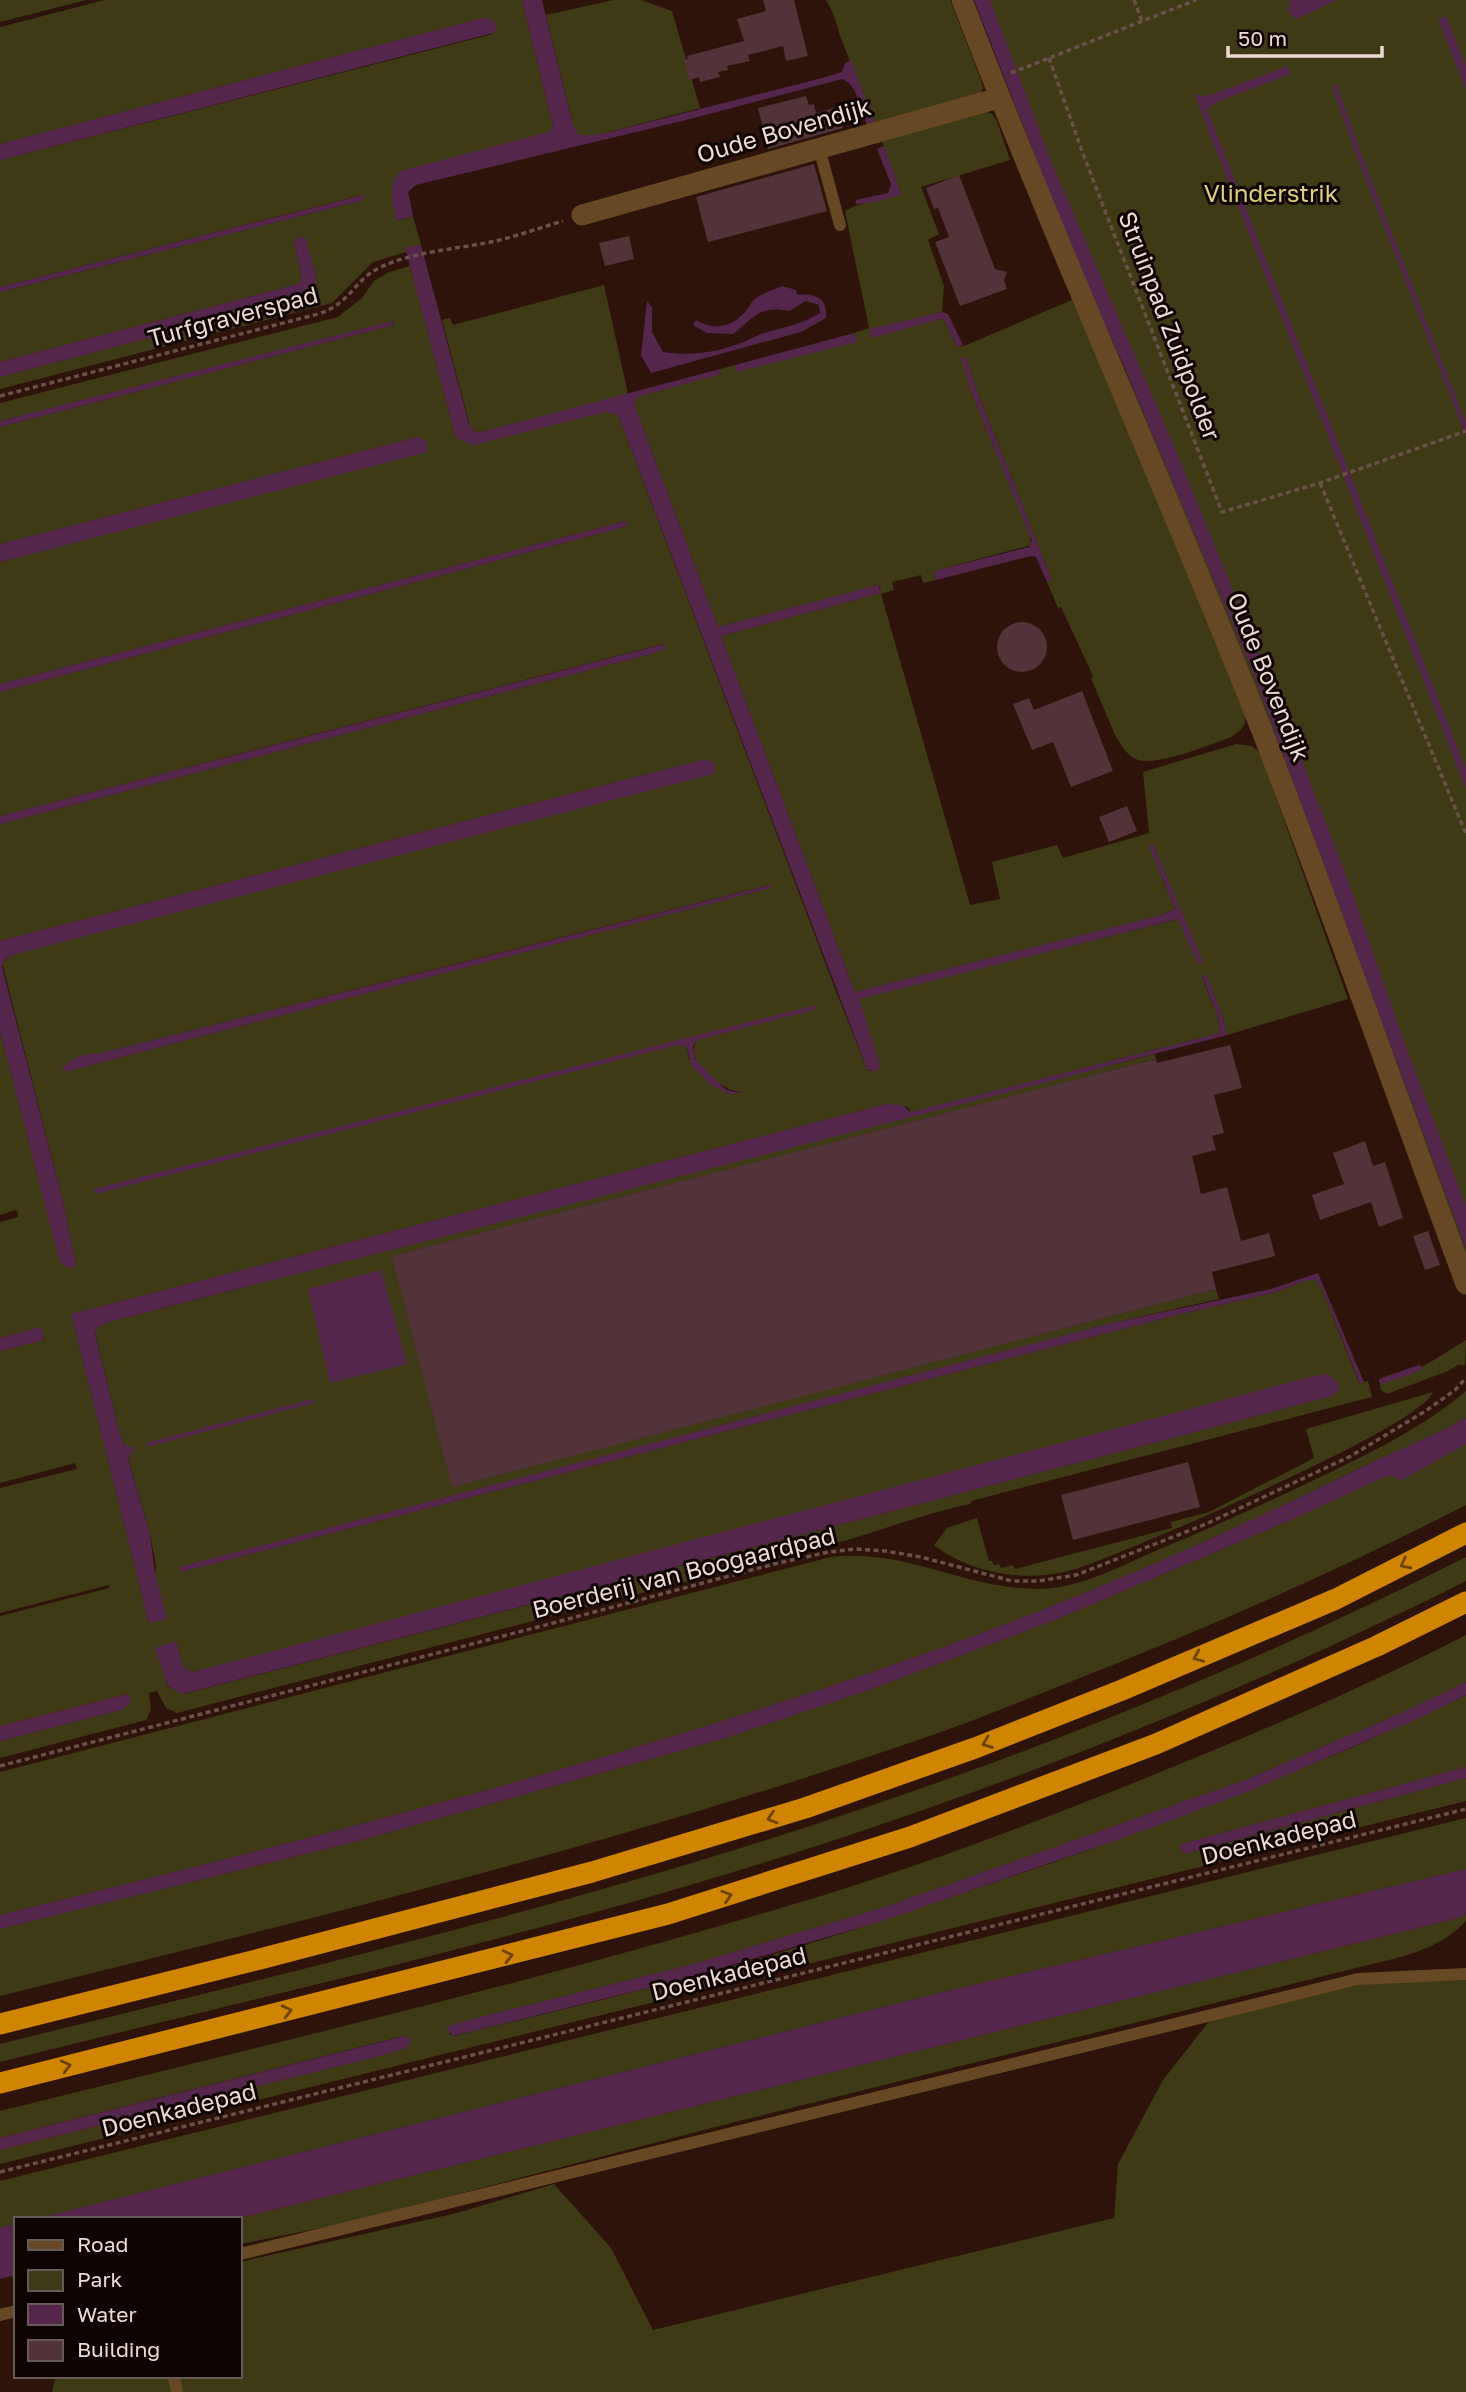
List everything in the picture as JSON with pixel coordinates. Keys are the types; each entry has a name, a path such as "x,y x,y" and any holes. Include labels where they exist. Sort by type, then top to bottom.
{"highway":[{"path":"0,2024 579,1875 804,1808 975,1748 1122,1690 1336,1599 1466,1534"},
{"path":"0,2083 655,1918 897,1842 1157,1744 1377,1646 1466,1602"}],"street":[{"name":"Oude Bovendijk","path":"962,0 999,98 1168,498 1262,732 1466,1284"},
{"name":"Oude Bovendijk","path":"582,215 999,98"}],"lane":[{"path":"820,148 840,225"},
{"path":"242,2254 1358,1979 1466,1973"}],"path":[{"path":"1134,0 1142,21"},
{"path":"1022,68 1196,0"},
{"name":"Struinpad Zuidpolder","path":"1049,58 1083,154 1222,512 1320,483 1463,432"},
{"name":"Turfgraverspad","path":"0,396 325,312 349,298 370,273 382,266 495,241 582,215"},
{"path":"1320,483 1466,834"},
{"name":"Boerderij van Boogaardpad","path":"0,1766 774,1564 841,1549 868,1549 903,1554 1012,1581 1038,1581 1076,1575 1206,1524 1352,1456 1427,1410 1455,1390 1466,1378"},
{"name":"Doenkadepad","path":"0,2172 1466,1809"}],"green space":[{"path":"0,0 86,0 0,22"},
{"path":"105,0 522,0 553,126 549,133 401,171 397,221 413,216 421,245 406,248 406,252 373,262 332,303 0,389 0,377 284,302 316,277 306,240 303,237 297,238 294,242 302,280 298,284 0,362 0,292 364,200 362,195 0,287 0,160 493,34 483,18 0,144 0,27"},
{"path":"613,0 641,0 672,11 700,108 598,135 578,135 573,125 546,15"},
{"path":"826,0 950,0 981,80 983,88 979,96 877,129"},
{"name":"Vlinderstrik","path":"986,0 1466,0 1466,1235 1383,1024 1466,1249 1466,1260 1003,86 1006,85 1039,171 1172,479"},
{"path":"983,111 992,114 997,121 1010,160 921,187 939,234 928,240 944,286 942,312 870,329 940,319 944,320 957,347 964,346 1072,300 1160,502 1245,715 1244,726 1235,735 1169,758 1144,761 1132,757 1124,749 1115,735 1091,678 1093,676 1047,582 1052,580 976,389 966,357 971,391 1030,535 1031,545 934,571 936,580 923,583 921,575 892,582 894,590 881,594 970,905 1000,899 992,862 1057,845 1063,858 1149,833 1143,772 1236,744 1252,746 1260,753 1348,999 1227,1035 1206,975 1202,977 1218,1017 1220,1033 911,1112 908,1107 887,1104 71,1314 149,1623 156,1566 150,1534 128,1458 130,1447 124,1445 119,1430 95,1333 97,1328 105,1323 1155,1054 1156,1059 393,1256 452,1486 1216,1289 1219,1299 1112,1323 180,1567 181,1572 1181,1314 1273,1293 1307,1280 1316,1280 1323,1291 1359,1383 1368,1381 1372,1397 971,1501 971,1504 847,1540 177,1713 166,1708 157,1691 149,1693 151,1710 146,1720 0,1758 0,1741 121,1710 128,1694 0,1726 0,1616 109,1588 109,1585 0,1613 0,1488 77,1469 75,1463 0,1483 0,1351 44,1340 41,1327 0,1338 0,1222 18,1217 18,1213 16,1210 0,1215 0,1031 60,1262 68,1268 76,1266 63,1201 2,963 12,955 702,760 0,941 0,824 651,654 665,648 663,644 0,816 0,692 628,526 626,521 0,684 0,562 427,451 418,437 0,544 0,427 394,325 394,321 0,421 0,403 338,317 362,298 374,281 389,272 410,266 456,438 605,412 619,417 867,1069 870,1071 880,1065 858,999 1179,919 1198,963 1202,962 1153,844 1162,878 1175,909 1162,915 855,992 721,636 881,593 879,585 718,627 634,404 637,397 720,374 720,369 735,365 737,371 856,342 854,333 869,328 845,211 901,194 882,141","holes":["769,885 770,888 68,1071 90,1054","817,1009 697,1040 694,1050 698,1062 721,1084 742,1092 732,1095 689,1060 687,1046 677,1045 95,1194","1336,1392 1332,1396 183,1694 167,1686 176,1641 183,1667 193,1672"]},
{"path":"604,285 628,394 485,431 471,430 442,320 450,318 453,325"},
{"path":"1466,1340 1465,1365 1458,1365 1387,1394 1381,1390 1379,1381 1414,1371"},
{"path":"1466,1391 1466,1418 1436,1433 1161,1561 919,1656 660,1740 529,1778 265,1849 0,1915 0,1772 831,1557 885,1558 1013,1588 1040,1589 1071,1585 1102,1575 1198,1533 1351,1462 1411,1430"},
{"path":"1433,1392 1416,1409 1328,1459 1208,1515 1076,1569 1031,1576 1001,1573 972,1566 934,1545 947,1528 977,1518 989,1561 994,1565 999,1564 1001,1568 1013,1565 1015,1569 1172,1528 1171,1522 1209,1512 1314,1458 1306,1429"},
{"path":"1466,1444 1466,1505 1224,1619 975,1719 802,1779 575,1847 345,1909 0,1996 0,1929 358,1841 722,1739 866,1691 1055,1620 1293,1519 1362,1485"},
{"path":"1466,1557 1466,1581 1314,1654 1158,1721 921,1811 633,1902 0,2062 0,2044 515,1914 685,1865 885,1801 1082,1729 1180,1689 1372,1603"},
{"path":"1466,1635 1466,1682 1245,1780 885,1907 690,1965 469,2020 449,2034 454,2036 692,1977 803,1946 897,1915 1079,1853 1247,1791 1412,1721 1466,1695 1466,1767 1181,1844 1180,1847 1184,1854 1466,1778 1466,1801 0,2164 0,2150 383,2055 406,2048 404,2036 0,2138 0,2111 509,1984 711,1929 849,1887 999,1835 1156,1774 1335,1698"},
{"path":"1466,1818 1466,1869 952,1990 43,2217 14,2217 14,2224 0,2228 0,2181"},
{"path":"1466,1913 1466,1921 1455,1932 1429,1947 1401,1957 723,2125 351,2222 242,2244 242,2218 1462,1917"},
{"path":"1466,1976 1466,2392 183,2392 180,2378 242,2378 242,2262 457,2213 554,2184 611,2248 653,2330 1114,2218 1118,2164 1163,2080 1210,2020 1363,1984"},
{"path":"56,2378 170,2378 173,2392 52,2392"}],"water":[{"path":"522,0 542,0 573,125 579,135 598,135 822,78 842,72 845,63 851,60 877,129 869,131 856,94 848,82 842,79 686,120 416,185 408,192 413,216 396,221 392,189 401,171 549,132 553,126"},
{"path":"974,0 990,0 1053,166 1179,458 1291,733 1348,880 1466,1207 1466,1249 1252,670 1122,362 1072,251"},
{"path":"1291,0 1337,0 1296,19 1288,12"},
{"path":"1446,16 1466,67 1466,90 1438,19"},
{"path":"483,18 494,22 496,30 493,33 0,160 0,144"},
{"path":"1288,66 1290,74 1217,102 1207,109 1466,770 1466,789 1195,96 1210,95"},
{"path":"1336,84 1466,424 1466,436 1357,157 1332,86"},
{"path":"884,146 901,194 876,202 856,204 856,200 888,193 891,184 877,149"},
{"path":"363,195 364,200 0,292 0,287"},
{"path":"303,237 306,239 316,277 316,285 308,294 0,377 0,362 298,284 302,280 294,242"},
{"path":"421,245 469,424 474,432 720,369 721,374 637,397 634,404 718,627 878,585 881,593 721,636 855,992 1162,915 1175,909 1149,846 1153,844 1203,962 1198,964 1178,919 859,999 880,1065 877,1072 867,1069 619,417 605,412 473,445 456,438 405,248"},
{"path":"782,286 796,290 797,295 819,298 825,306 826,318 801,332 651,373 641,355 647,301 652,307 652,332 663,352 711,352 820,313 819,305 806,301 789,311 764,311 733,334 707,333 693,325 696,320 714,326 732,323 756,298"},
{"path":"942,312 948,314 963,345 957,347 944,320 940,319 872,338 869,329"},
{"path":"393,321 394,325 0,427 0,421"},
{"path":"854,333 857,342 736,372 735,365"},
{"path":"966,357 976,389 1052,580 1047,582 1036,557 1031,556 936,580 934,571 1029,547 1032,541 971,391 961,358"},
{"path":"418,437 426,441 427,452 0,562 0,544"},
{"path":"626,521 628,526 0,692 0,684"},
{"path":"664,644 665,649 651,654 0,824 0,816"},
{"path":"702,760 712,761 715,765 714,774 12,955 5,960 2,967 63,1201 76,1266 68,1268 60,1263 0,1031 0,941"},
{"path":"770,885 771,888 63,1071 75,1058 85,1055 102,1053"},
{"path":"1206,974 1227,1035 105,1323 97,1328 95,1334 124,1445 135,1448 128,1459 150,1534 155,1574 167,1619 149,1623 71,1314 887,1104 902,1105 911,1112 1220,1033 1218,1017 1202,976"},
{"path":"816,1005 817,1009 697,1040 693,1047 695,1059 725,1089 743,1091 732,1095 712,1086 691,1065 687,1046 677,1045 95,1194 94,1189"},
{"path":"381,1270 407,1364 330,1383 308,1289"},
{"path":"1318,1273 1364,1382 1360,1384 1323,1291 1316,1280 1307,1280 1273,1293 1181,1314 181,1572 179,1567 1112,1323 1271,1289"},
{"path":"41,1327 44,1340 0,1351 0,1338"},
{"path":"1327,1374 1338,1383 1339,1389 1332,1396 182,1694 168,1686 155,1648 176,1641 183,1667 193,1672"},
{"path":"313,1399 314,1403 147,1447 146,1443"},
{"path":"1466,1418 1466,1444 1402,1480 1389,1475 1293,1519 1055,1620 866,1691 722,1739 358,1841 0,1929 0,1915 265,1849 529,1778 660,1740 919,1656 1161,1561"},
{"path":"1466,1682 1466,1695 1252,1790 1137,1833 882,1921 684,1979 453,2036 447,2029 469,2020 690,1965 885,1907 1245,1780"},
{"path":"128,1694 130,1704 121,1710 0,1741 0,1726"},
{"path":"1466,1767 1466,1778 1184,1854 1180,1847 1181,1844"},
{"path":"1466,1869 1466,1913 1462,1917 242,2218 43,2217 952,1990"},
{"path":"405,2036 410,2043 406,2048 383,2055 0,2150 0,2138"},
{"path":"14,2224 14,2276 0,2279 0,2228"}],"building":[{"path":"763,0 794,0 808,56 786,61 783,46 748,55 750,61 727,66 728,70 718,72 720,77 700,82 699,77 689,80 684,60 688,59 687,56 744,41 737,19 766,11"},
{"path":"806,96 809,105 814,104 816,113 838,107 843,128 768,149 758,108"},
{"path":"814,164 827,211 708,242 696,197"},
{"path":"959,175 995,269 1007,272 1004,280 1007,289 960,306 935,242 949,237 938,208 934,209 926,188"},
{"path":"629,236 634,259 605,266 599,243"},
{"path":"1022,622 1040,629 1047,647 1040,665 1022,672 1004,665 997,647 1004,629"},
{"path":"1082,691 1113,771 1071,787 1053,742 1032,750 1013,704 1029,698 1034,710"},
{"path":"1127,806 1137,831 1109,842 1099,817"},
{"path":"1230,1045 1242,1088 1214,1095 1224,1133 1212,1136 1216,1150 1192,1156 1201,1194 1227,1187 1241,1241 1269,1233 1275,1256 1212,1272 1216,1289 452,1487 392,1256 1156,1059 1157,1063"},
{"path":"1365,1141 1373,1166 1385,1162 1403,1218 1379,1227 1371,1202 1320,1220 1312,1195 1344,1184 1333,1153"},
{"path":"1428,1231 1440,1265 1425,1270 1413,1236"},
{"path":"1188,1462 1200,1507 1073,1540 1061,1495"}],"waterway":[{"path":"1382,1381 1419,1368"}]}
